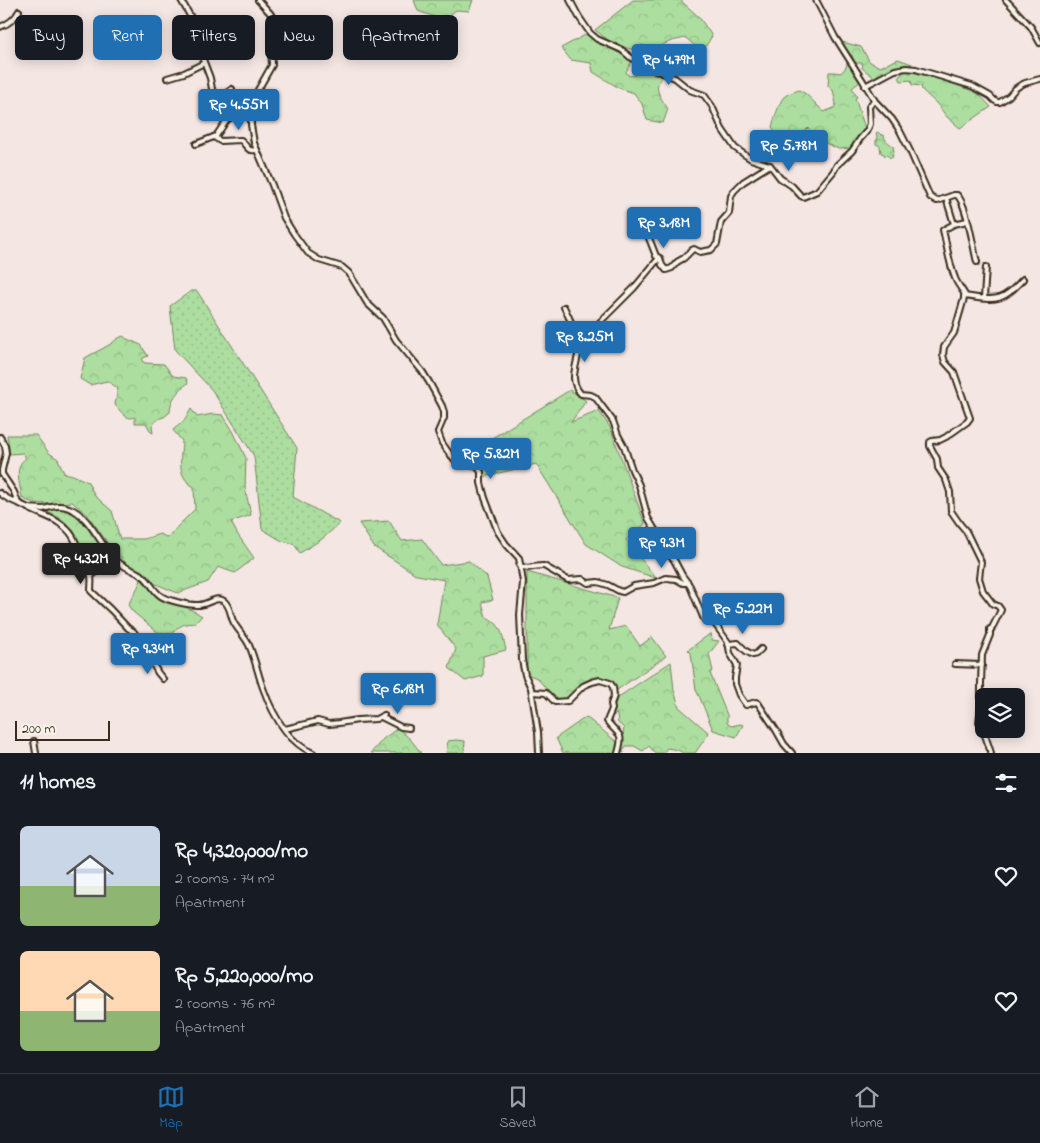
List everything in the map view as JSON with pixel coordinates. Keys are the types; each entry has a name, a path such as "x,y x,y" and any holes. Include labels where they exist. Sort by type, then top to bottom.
{"street":[{"path":"181,0 193,21 198,46 216,101 227,120"},
{"path":"258,0 274,19 271,53 272,65 254,97 251,112 256,150 284,218 294,234 308,253 319,260 342,267 349,273 367,303 383,318 396,340 429,382 444,412 444,418 438,432 442,443 456,461 477,467 481,472 481,483 485,498 498,532 517,555 520,565 523,582 520,615 522,660 525,675 532,692 539,753"},
{"path":"570,0 590,33 597,39 622,50 630,57 651,68 675,78 690,90 704,95 712,106 722,129 735,148 751,159 770,165 780,178 792,186 801,196 815,192 869,129 869,107 874,100"},
{"path":"816,0 834,37 865,86 900,131 930,197 937,201 954,195 959,196 968,221 977,262"},
{"path":"1006,0 1031,27 1040,43"},
{"path":"0,27 7,24 19,11"},
{"path":"167,78 184,73 204,63"},
{"path":"865,86 895,70 916,69 972,86 1000,102 1019,86 1040,79"},
{"path":"216,101 232,88"},
{"path":"196,144 214,138 227,120 233,116 251,112"},
{"path":"214,138 220,141 241,140 247,149 256,150"},
{"path":"630,223 640,224 644,227 656,256 660,258 662,265 667,270 672,268 692,250 702,252 714,248 717,244 721,222 729,213 733,193 743,182 770,165"},
{"path":"946,198 954,224"},
{"path":"968,221 954,224 944,230 953,274 964,292 964,296 954,333 944,347 943,355 945,362 954,372 970,418 959,429 942,439 930,442 930,445 937,459 939,470 946,480 950,492 951,511 966,531 981,562 979,578 983,590 992,604 1001,609 982,654 979,722 991,753"},
{"path":"579,343 634,288 660,258"},
{"path":"984,298 986,267"},
{"path":"964,296 994,300 1015,289 1023,279"},
{"path":"564,307 579,343 574,380 576,386 581,394 595,397 613,421 618,436 625,448 648,518 667,553 674,560 688,583 703,617 716,624 725,636 737,665 735,680 739,695 746,705 758,703 784,744 792,753"},
{"path":"0,437 6,453 2,474 14,492 18,503"},
{"path":"0,493 9,500 59,522 71,532 91,576 93,594 134,632 158,673 163,678"},
{"path":"28,508 42,509 58,506 70,508 80,514 114,559 126,568 143,576 157,594 164,598 196,606 218,599 225,602 234,623 248,645 263,689 275,714 285,730 298,744 305,750 313,753"},
{"path":"91,576 114,559"},
{"path":"520,565 527,568 544,566 566,580 582,579 588,583 604,583 623,592 634,586 654,583 666,578 675,578 682,583 688,583"},
{"path":"728,644 738,643 753,655 761,649"},
{"path":"955,664 982,665"},
{"path":"532,692 546,693 557,702 569,700 583,686 595,680 610,683 613,687 614,696 607,722 621,738 622,742 618,753"},
{"path":"285,730 318,721 329,724 376,719 382,716 401,727 409,728"},
{"path":"34,741 36,753"}],"green space":[{"path":"414,0 473,0 469,11 456,10 450,15 429,15 418,11"},
{"path":"633,0 680,0 699,17 712,36 701,54 686,38 669,42 656,48 642,45 634,50 613,44 595,30"},
{"path":"587,34 632,61 626,72 629,76 635,75 643,69 662,77 659,81 658,89 660,97 668,109 663,123 647,120 642,104 634,93 619,88 593,72 591,63 571,60 561,48"},
{"path":"842,42 861,47 870,62 880,67 898,59 912,64 883,77 875,78 862,68 863,63 854,63 852,55 845,54"},
{"path":"848,60 861,81 852,88 857,97 855,98 866,131 852,148 839,149 831,146 818,138 808,128 798,138 783,144 774,138 772,127 778,107 788,94 799,90 806,94 824,112 834,108 836,104 833,90 828,86 829,72 841,73 846,67"},
{"path":"904,70 942,80 978,93 991,107 960,128 947,117 922,90 921,86 912,85 911,80 901,81 899,77"},
{"path":"876,133 884,135 886,140 893,146 893,157 890,158 881,153 880,146 876,144 876,140 878,140"},
{"path":"191,291 197,291 297,448 293,497 340,523 322,539 300,553 294,544 282,541 262,529 254,456 212,390 175,350 170,306"},
{"path":"123,336 141,345 148,356 143,358 142,361 145,363 164,364 173,376 186,378 188,383 175,396 171,403 170,412 152,426 153,433 146,423 135,423 135,417 126,417 115,405 118,388 107,381 90,385 80,379 85,358"},
{"path":"570,390 586,401 571,422 599,411 610,427 645,524 626,540 656,578 622,567 586,544 536,464 483,477 461,457"},
{"path":"191,409 197,417 213,414 223,415 246,458 245,488 251,515 231,522 254,558 235,573 218,567 208,582 178,593 156,584 126,563 112,549 87,514 72,502 53,504 33,503 22,498 18,471 26,458 23,453 10,454 7,435 36,435 49,453 58,459 64,473 88,482 95,496 112,511 120,539 144,539 160,534 168,538 195,509 194,487 184,478 181,467 182,441 173,430 185,420"},
{"path":"65,509 74,513 91,532 110,560 92,570 87,565 74,531 62,519 45,511"},
{"path":"389,521 402,541 422,539 441,565 469,561 487,577 493,600 482,602 486,617 501,630 506,650 483,656 483,676 465,681 449,668 456,649 437,625 444,580 417,575 374,547 359,523"},
{"path":"527,572 618,598 609,630 626,626 640,646 652,637 666,656 617,690 611,681 592,677 568,698 556,700 537,678 527,674"},
{"path":"141,579 160,599 184,606 202,616 195,623 185,624 177,628 172,634 157,632 132,611 128,605"},
{"path":"711,633 712,640 719,641 709,654 713,671 710,673 727,715 727,723 731,726 743,725 736,737 713,730 696,690 691,653 688,650"},
{"path":"671,662 674,690 679,707 709,733 695,753 683,753 667,748 663,753 655,753 649,746 643,751 634,746 626,746 623,751 624,753 563,753 556,738 586,717 618,743 622,750 624,728 618,723 617,714 612,716 617,698"},
{"path":"398,728 421,753 371,753 383,739"},
{"path":"448,741 465,741 464,753 446,753"}]}
